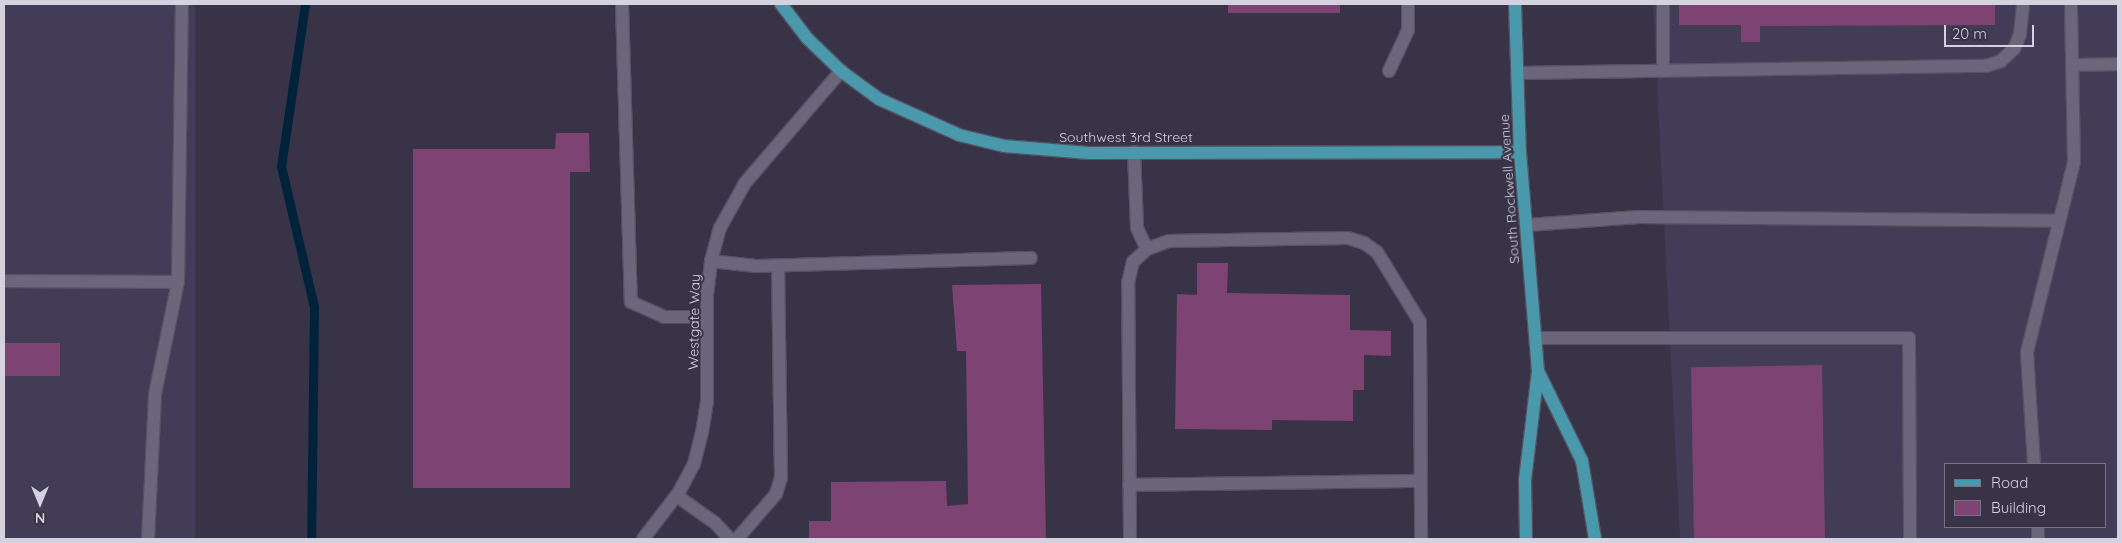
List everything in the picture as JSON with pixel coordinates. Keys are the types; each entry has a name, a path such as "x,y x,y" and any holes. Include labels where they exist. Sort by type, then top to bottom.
{"main road":[{"name":"Southwest 3rd Street","path":"781,4 807,38 840,71 879,99 959,135 1049,152 1520,152"},
{"name":"South Rockwell Avenue","path":"1514,4 1520,152 1538,371"},
{"path":"1526,539 1525,480 1538,371"},
{"path":"1538,371 1582,461 1595,539"}],"street":[{"path":"148,539 155,394 178,282 182,4"},
{"path":"622,4 631,302 664,317 708,317"},
{"path":"1389,71 1408,30 1408,4"},
{"path":"1663,4 1663,71"},
{"path":"1517,73 1986,66 2001,61 2014,49 2020,34 2023,4"},
{"path":"2034,463 2027,352 2074,162 2071,4"},
{"path":"2072,66 2118,64"},
{"name":"Westgate Way","path":"643,539 677,496 694,464 705,418 711,261 720,228 745,183 840,71"},
{"path":"1134,152 1137,228 1147,249"},
{"path":"1527,225 1640,217 2060,221"},
{"path":"1130,539 1128,283 1134,262 1147,249 1169,240 1348,238 1370,246 1420,322 1421,539"},
{"path":"711,261 778,266 1031,258"},
{"path":"737,539 776,494 781,478 778,266"},
{"path":"4,281 178,282"},
{"path":"1536,338 1909,338 1910,539"},
{"path":"1130,484 1420,481"},
{"path":"677,496 715,523 730,539"}],"shaded area":[{"path":"4,4 195,4 195,539 4,539"},
{"path":"1653,4 2118,4 2118,539 1680,539"}],"building":[{"path":"1228,4 1340,4 1340,13 1228,13"},
{"path":"1679,4 1995,4 1995,25 1760,26 1760,42 1741,42 1741,25 1679,25"},
{"path":"556,133 589,133 590,172 570,172 570,488 413,488 413,149 555,149"},
{"path":"1197,263 1228,263 1227,293 1350,295 1350,330 1391,331 1391,356 1364,355 1364,390 1353,390 1353,421 1272,420 1272,430 1175,429 1177,294 1197,295"},
{"path":"1041,284 1046,539 809,539 809,521 831,521 831,482 946,481 947,506 968,504 966,351 957,351 952,285"},
{"path":"4,343 60,343 60,376 4,376"},
{"path":"1822,365 1825,539 1694,539 1691,367"}],"waterway":[{"path":"305,4 281,166 314,307 311,539"}]}
